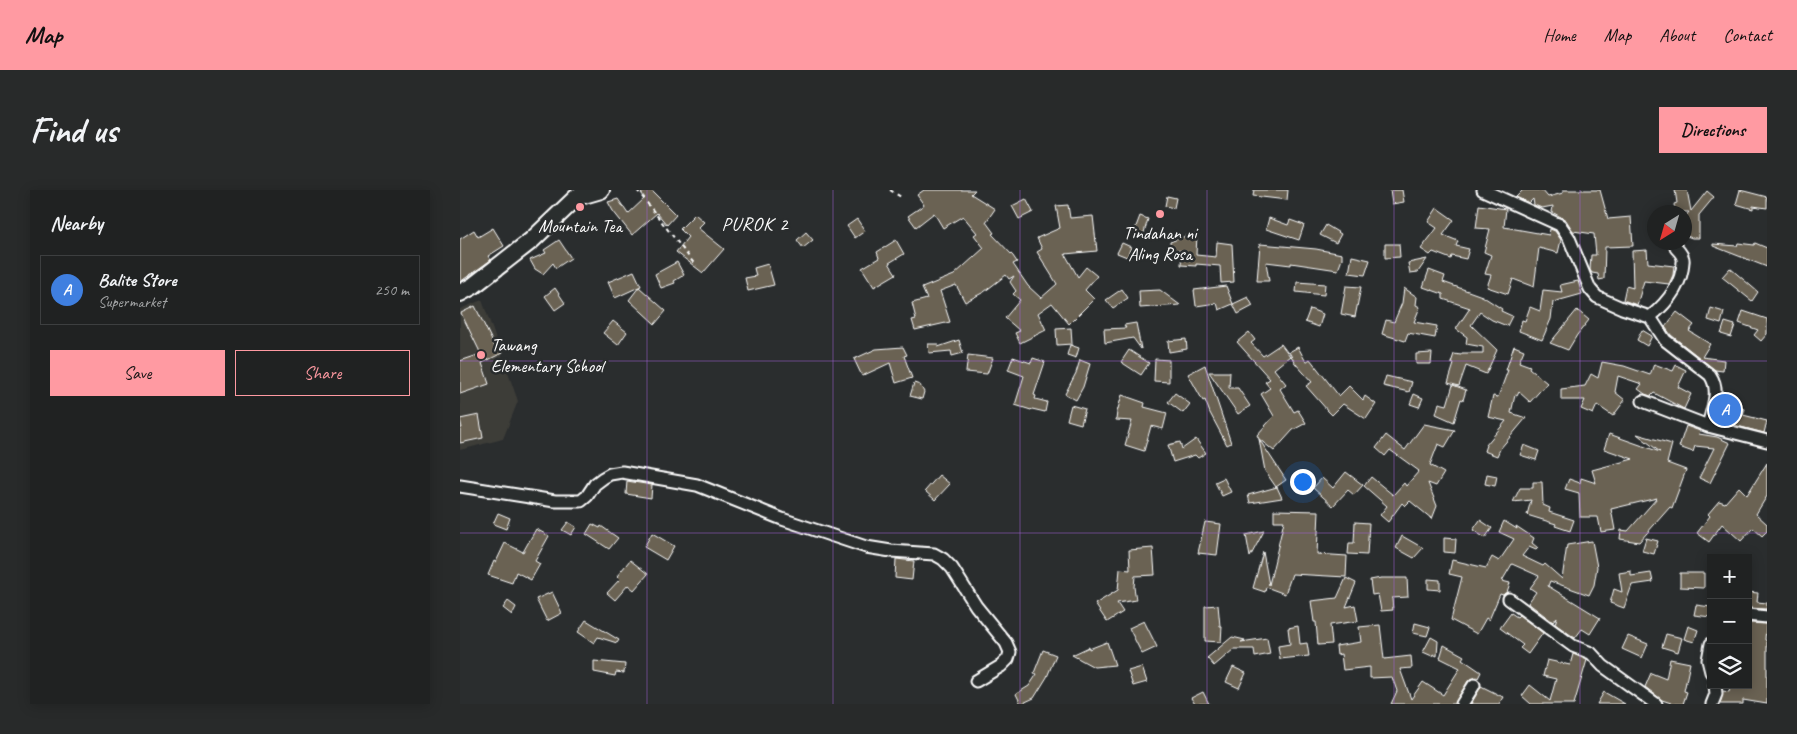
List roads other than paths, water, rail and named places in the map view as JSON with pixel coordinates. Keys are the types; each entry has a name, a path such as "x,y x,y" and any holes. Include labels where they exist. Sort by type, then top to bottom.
{"main road":[{"path":"460,293 474,286 532,240 577,197 601,190"}],"street":[{"path":"1482,190 1560,225 1569,238 1590,289 1597,297 1650,317 1665,340 1710,375 1715,382 1717,391 1708,426"},
{"path":"1650,317 1667,301 1676,286 1683,262 1682,256 1678,250"},
{"path":"1643,401 1708,426 1767,441"},
{"path":"460,486 570,502 581,501 588,496 595,484 603,478 610,474 622,472 696,485 782,519 866,547 890,551 934,554 943,559 952,568 976,606 1006,643 1010,652 1008,658 1001,666 976,681"},
{"path":"1509,599 1573,646 1591,653 1603,666 1656,704"},
{"path":"1752,615 1767,617"},
{"path":"1462,704 1474,686"},
{"path":"1712,704 1716,694 1715,689"}],"place":[{"name":"Mountain Tea","path":"580,207"},
{"name":"Tindahan ni Aling Rosa","path":"1160,214"},
{"name":"Tawang Elementary School","path":"481,355"},
{"name":"Balite Store","path":"1725,410"}],"district":[{"name":"PUROK 2","path":"755,224"}]}
